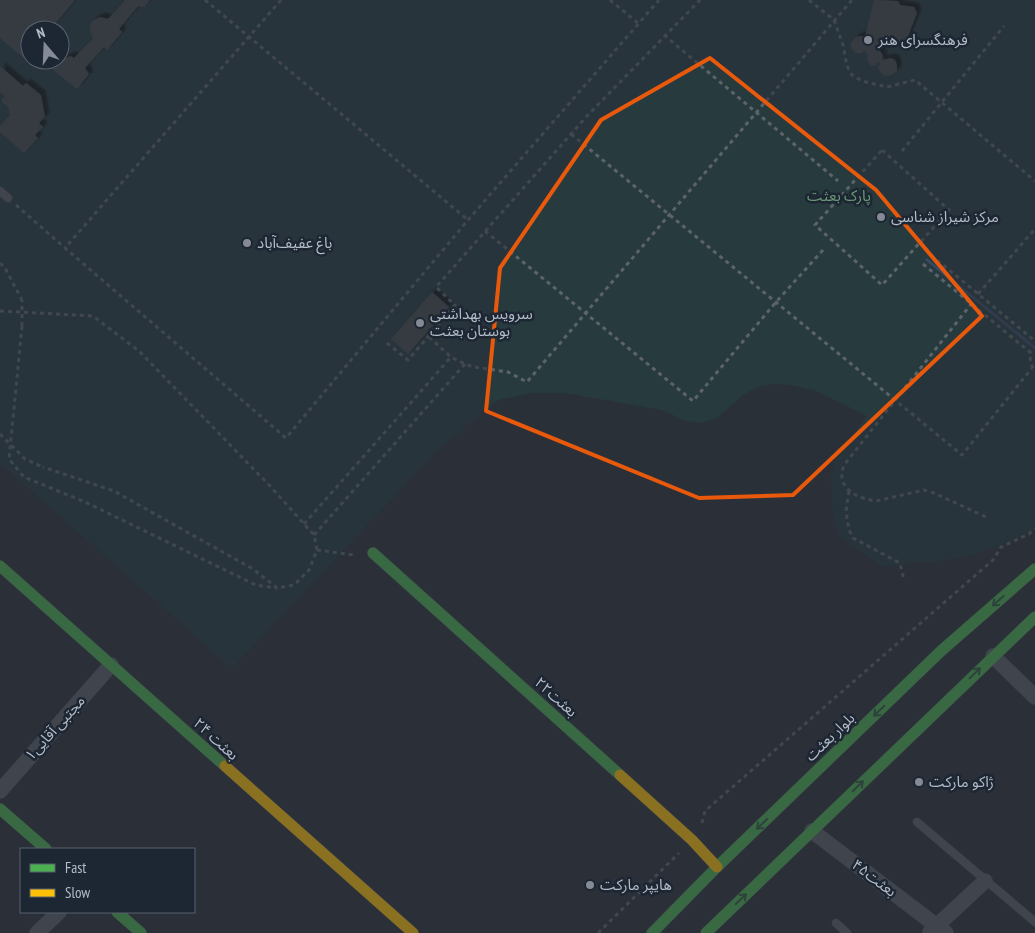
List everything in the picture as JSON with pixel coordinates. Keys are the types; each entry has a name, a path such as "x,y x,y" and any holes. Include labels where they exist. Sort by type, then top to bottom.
{"street":[{"name":"بعثت۲۲","path":"373,553 692,840 717,867"},
{"name":"بعثت ۲۴","path":"0,566 413,933"},
{"name":"بلوار بعثت","path":"652,933 717,867 941,651 1035,569"},
{"path":"712,931 812,831 1035,617"},
{"path":"993,656 1035,697"},
{"name":"مجتبی آقایی۱","path":"0,790 111,665"},
{"path":"0,809 45,848"},
{"name":"بعثت۴۵","path":"812,831 937,931"},
{"path":"937,931 986,880"},
{"path":"37,933 58,913"},
{"path":"118,913 141,933"}],"lane":[{"path":"0,191 8,198"},
{"path":"917,822 1035,922"},
{"path":"836,923 846,933"}],"path":[{"path":"205,0 468,220"},
{"path":"64,248 280,0"},
{"path":"610,0 638,24"},
{"path":"8,198 286,438 468,220 659,0"},
{"path":"387,343 408,360 429,337 455,305 436,287 571,134 664,35 700,0"},
{"path":"808,0 834,20 843,45 847,66 852,75 862,81 887,87 915,80 1035,181"},
{"path":"429,337 451,357 465,364 508,372 527,382 852,0"},
{"path":"902,151 1004,26"},
{"path":"664,35 838,181"},
{"path":"571,134 962,455 1032,368"},
{"path":"882,150 949,210 882,285 815,225 882,150"},
{"path":"978,294 1035,229"},
{"path":"485,231 693,401 776,302 823,250"},
{"path":"931,255 1035,340"},
{"path":"0,262 22,300 22,326 9,459 24,477 85,502 256,586 277,588 294,586 309,570 317,550 314,535 139,351 93,316 0,311"},
{"path":"923,264 1031,353 1032,368 1035,372"},
{"path":"972,303 844,465 841,474 842,482 848,491 869,500 876,501 924,490 986,517"},
{"path":"304,524 451,357"},
{"path":"314,535 465,364"},
{"path":"0,434 25,459 114,491 253,569 277,588"},
{"path":"848,491 846,511 849,530 853,538 900,563 904,580"},
{"path":"598,933 700,833 705,812 993,560 1001,547 1028,534 1035,528"},
{"path":"317,550 355,556 373,553"}],"highlighted area":[{"path":"710,58 876,190 982,316 793,495 699,498 486,411 500,268 601,120"}],"green space":[{"name":"پارک بعثت","path":"0,0 1035,0 1035,526 1027,534 976,554 938,561 882,566 840,537 833,515 831,477 835,459 867,416 814,390 790,385 773,384 760,386 743,395 717,418 701,423 686,421 662,410 565,393 531,393 498,400 440,448 232,668 0,463"}],"water":[{"path":"927,258 1035,346 1035,350 925,260"}],"building":[{"path":"0,0 75,0 58,20 20,20 20,55 0,38"},
{"path":"125,0 150,0 144,7 138,6 119,29 122,32 107,50 104,47 85,68 89,74 77,89 53,70 70,70 70,56 74,58 93,38 90,26 93,21 100,17 108,19"},
{"name":"فرهنگسرای هنر","path":"874,0 898,1 900,5 914,7 917,13 905,44 884,37 879,49 883,56 882,60 891,58 895,60 897,65 897,71 886,76 878,68 880,63 877,62 876,65 871,66 867,59 868,54 865,51 859,54 851,48 851,43 856,37 862,36 865,38"},
{"path":"0,66 23,86 26,83 41,95 45,117 39,123 43,127 35,135 38,138 24,153 0,132 0,126 10,115 8,107 1,101 5,96 0,92"},
{"name":"سرویس بهداشتی بوستان بعثت","path":"432,292 449,307 408,354 391,339"}],"traffic: fast":[{"path":"373,553 620,775"},
{"path":"0,566 225,766"},
{"path":"652,933 717,867 941,651 1035,569"},
{"path":"706,933 1035,617"},
{"path":"0,809 45,848"},
{"path":"118,913 141,933"}],"traffic: slow":[{"path":"225,766 413,933"},
{"path":"620,775 692,840 717,867"}],"place":[{"name":"فرهنگسرای هنر","path":"868,40"},
{"name":"مرکز شیراز شناسی","path":"881,217"},
{"name":"باغ عفیف‌آباد","path":"247,243"},
{"name":"سرویس بهداشتی بوستان بعثت","path":"420,323"},
{"name":"ژاکو مارکت","path":"919,782"},
{"name":"هایپر مارکت","path":"590,885"}]}
